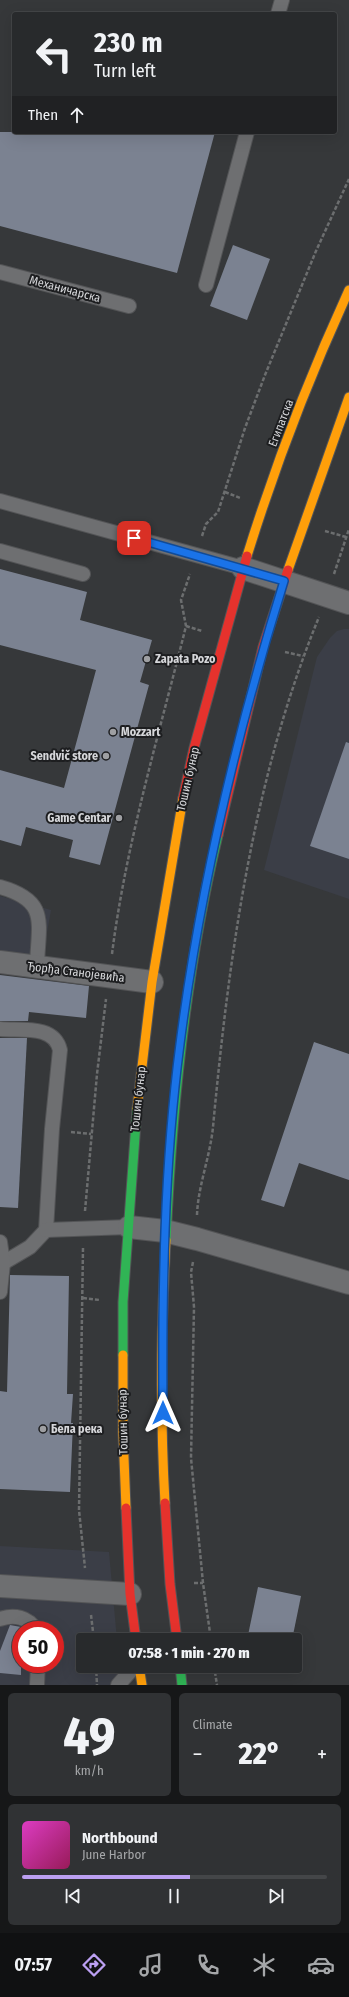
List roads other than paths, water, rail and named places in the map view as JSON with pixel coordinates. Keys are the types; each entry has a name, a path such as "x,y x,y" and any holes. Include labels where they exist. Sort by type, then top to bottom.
{"main road":[{"name":"Египатска","path":"243,568 262,507 328,336 349,290"},
{"path":"176,1633 170,1584 162,1454 162,1313 165,1231 174,1104 180,1045 204,896 229,782 263,647 284,581 349,397"},
{"name":"Тошин бунар","path":"135,1633 130,1594 122,1433 123,1302 139,1085 152,982 182,802 194,748 243,568"},
{"path":"140,1673 142,1685"},
{"path":"181,1673 182,1685"}],"street":[{"path":"243,568 349,603"},
{"name":"Ђорђа Станојевића","path":"0,962 109,975 152,982"},
{"path":"128,1227 165,1231 197,1239 349,1283"},
{"path":"0,1586 130,1594"}],"lane":[{"path":"279,12 282,0"},
{"path":"206,284 246,134"},
{"name":"Механичарска","path":"0,272 129,306"},
{"path":"0,501 243,568"},
{"path":"0,551 83,574"},
{"path":"0,887 16,891 26,897 37,911 37,966"},
{"path":"0,1029 46,1032 51,1034 58,1043 60,1050 52,1129 46,1230 30,1247 3,1263"},
{"path":"46,1230 128,1227"},
{"path":"0,1242 3,1263 0,1292"},
{"path":"0,1619 8,1616 18,1616 28,1621"},
{"path":"36,1685 37,1673"},
{"path":"118,1685 129,1673"}],"place":[{"name":"Zapata Pozo","path":"147,659"},
{"name":"Mozzart","path":"113,732"},
{"name":"Sendvič store","path":"106,756"},
{"name":"Game Centar","path":"119,818"},
{"name":"Бела река","path":"43,1429"}]}
